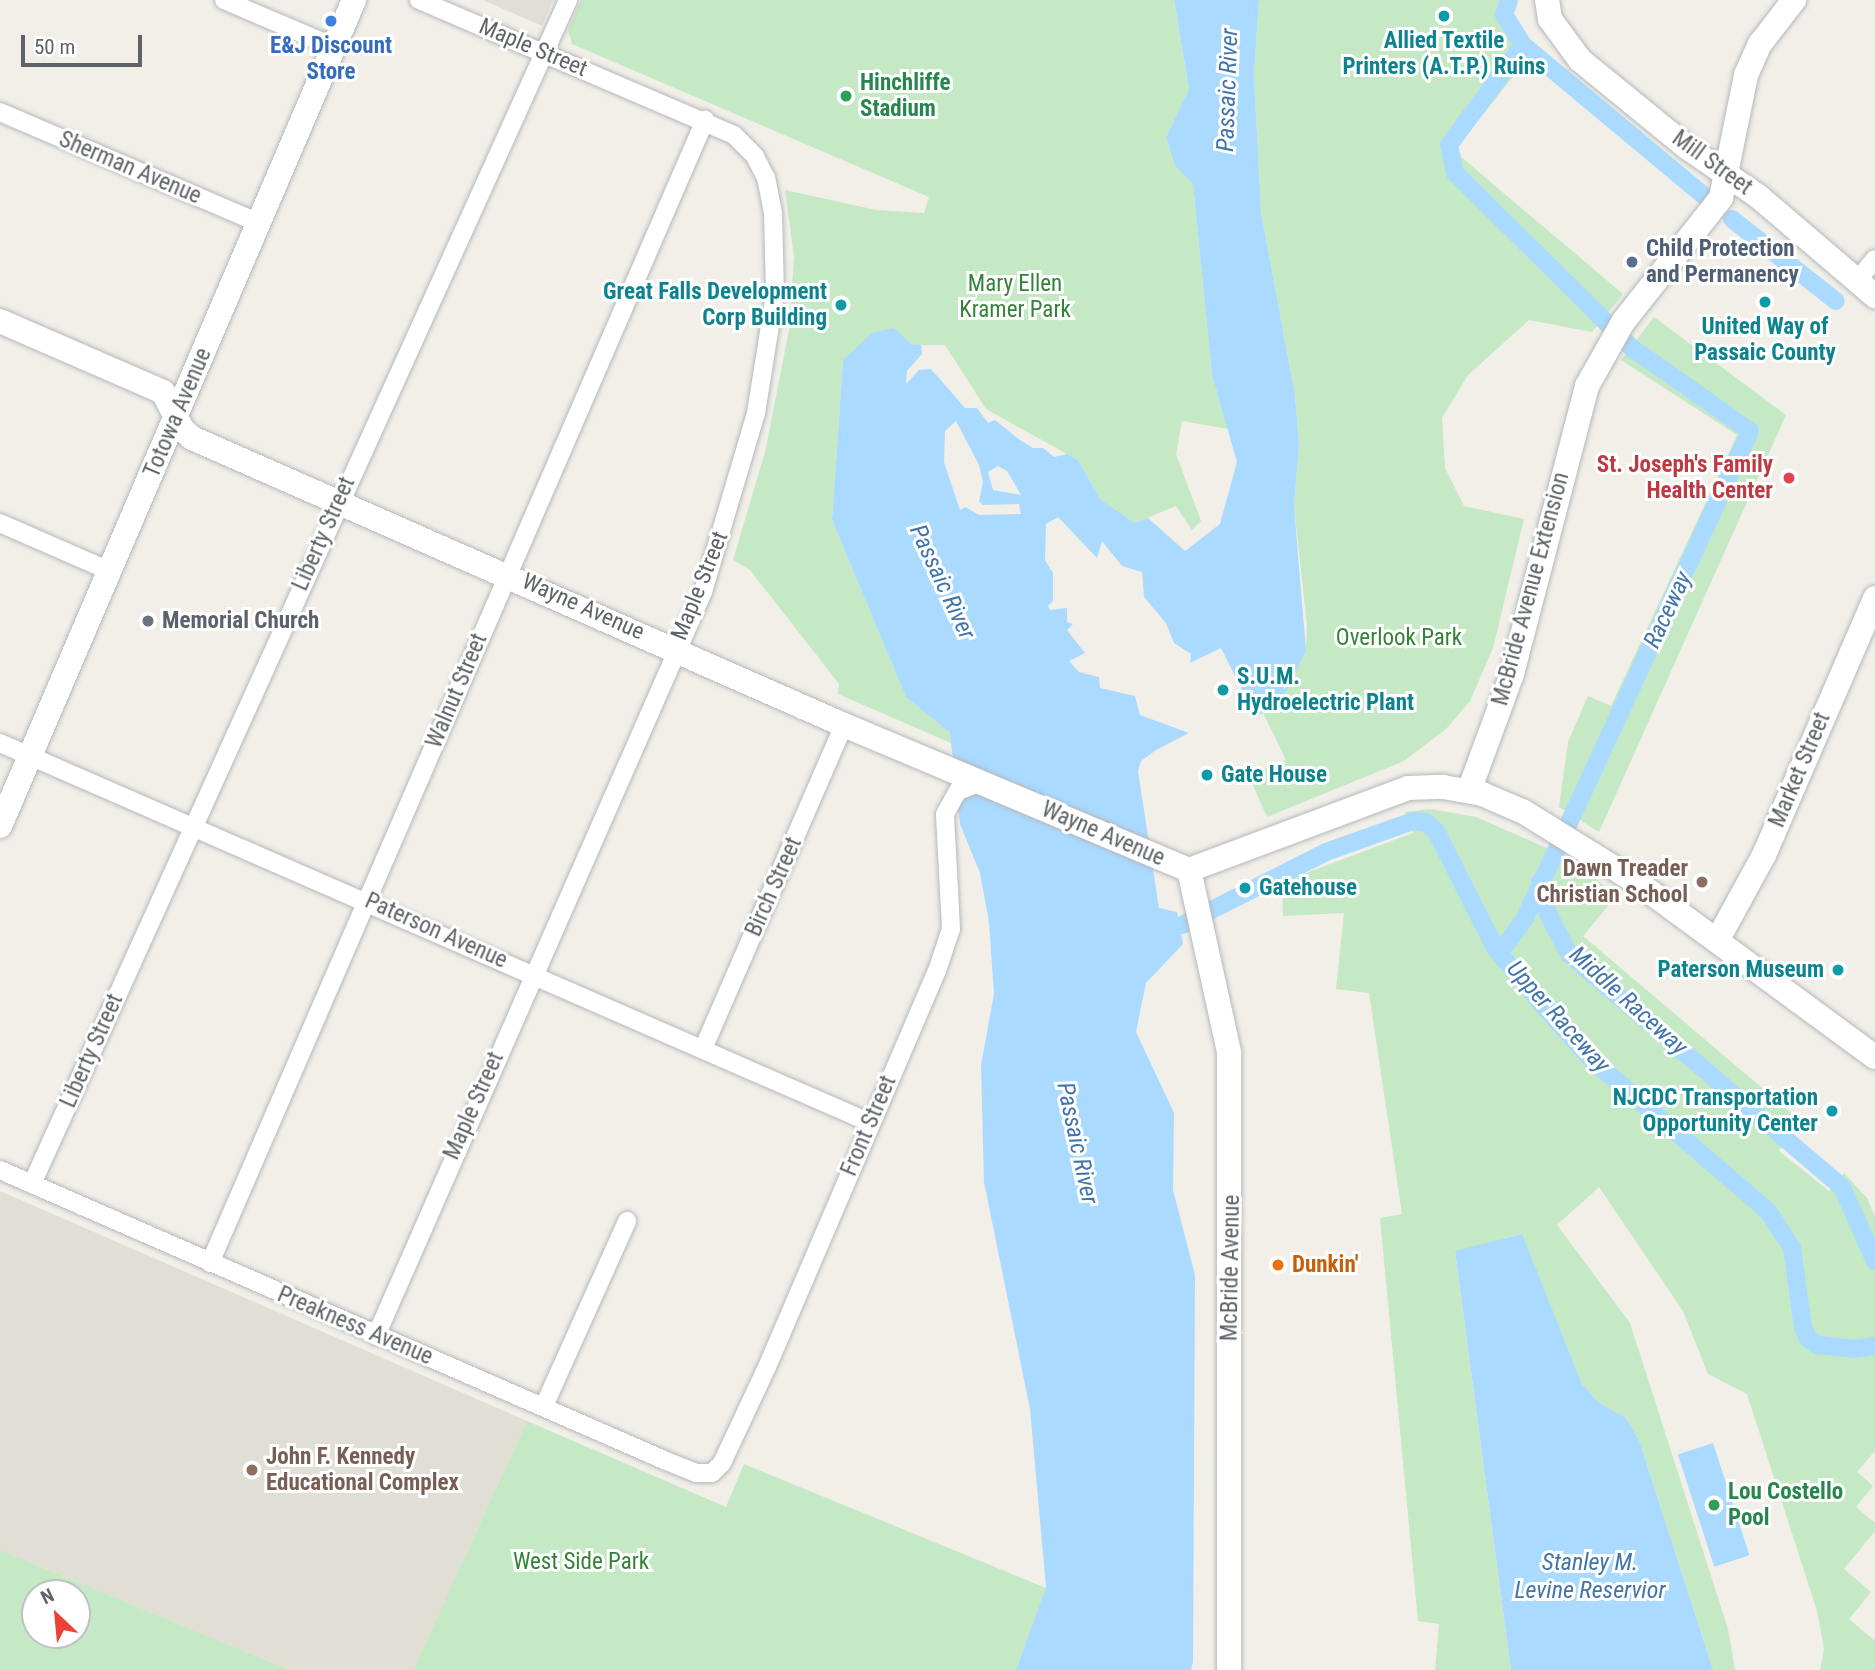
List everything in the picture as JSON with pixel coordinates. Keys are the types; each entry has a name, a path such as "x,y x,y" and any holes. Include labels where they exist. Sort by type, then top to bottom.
{"main road":[{"name":"Totowa Avenue","path":"0,826 354,0"},
{"name":"Mill Street","path":"1547,0 1555,27 1580,60 1866,288"},
{"name":"McBride Avenue Extension","path":"1469,790 1512,674 1578,416 1607,346 1623,321 1716,208 1727,176 1746,75 1760,44 1794,0"},
{"name":"Wayne Avenue","path":"0,321 163,392 182,429 192,438 676,648 844,725 1189,870"},
{"name":"Market Street","path":"1718,939 1763,855 1875,598"},
{"path":"1189,870 1408,788 1469,790 1543,823 1575,843 1718,939 1875,1057"},
{"name":"McBride Avenue","path":"1189,870 1204,928 1229,1052 1229,1670"}],"street":[{"path":"224,0 334,47"},
{"name":"Maple Street","path":"376,1336 720,542 756,414 775,294 773,213 764,173 755,156 734,135 705,120 419,0"},
{"name":"Liberty Street","path":"33,1184 338,501 568,0"},
{"name":"Sherman Avenue","path":"0,112 259,223"},
{"name":"Walnut Street","path":"210,1263 705,120"},
{"path":"1866,288 1875,259"},
{"path":"0,523 110,571"},
{"name":"Birch Street","path":"703,1049 844,725"},
{"name":"Paterson Avenue","path":"0,743 533,973 871,1123"},
{"name":"Front Street","path":"712,1472 722,1463 766,1367 951,929 944,827 948,802 958,791 982,782"},
{"name":"Preakness Avenue","path":"0,1170 376,1336 696,1473 712,1472"},
{"path":"544,1406 627,1221"}],"shaded area":[{"path":"483,0 553,0 542,26"},
{"name":"John F. Kennedy Educational Complex","path":"0,1191 527,1421 413,1670 290,1670 91,1588 91,1579 70,1579 0,1550"}],"green space":[{"name":"Mary Ellen Kramer Park","path":"581,0 1174,0 1189,89 1166,137 1175,166 1193,184 1212,375 1228,429 1182,421 1176,454 1201,521 1192,530 1176,506 1135,523 1101,500 1078,460 986,409 945,345 912,345 843,360 832,520 906,697 950,733 951,743 838,694 839,684 750,570 733,560 765,452 789,330 794,257 785,190 876,210 924,213 929,197 572,44 568,30"},
{"name":"Overlook Park","path":"1259,0 1517,0 1513,16 1535,49 1454,151 1623,294 1592,332 1529,320 1468,375 1442,418 1445,468 1464,506 1524,519 1493,648 1470,701 1446,729 1404,761 1267,817 1249,776 1286,760 1263,713 1306,651 1307,625 1294,506 1299,445 1295,395 1261,212 1254,75"},
{"path":"1654,317 1786,415 1599,832 1559,807 1568,742 1588,696 1611,706 1737,435 1621,360"},
{"path":"1431,809 1476,817 1565,856 1617,895 1583,936 1802,1122 1779,1151 1829,1191 1844,1173 1867,1198 1875,1217 1875,1451 1857,1472 1873,1486 1856,1507 1875,1523 1875,1531 1844,1569 1871,1592 1849,1619 1875,1641 1875,1670 1820,1670 1824,1649 1817,1611 1747,1394 1708,1374 1683,1311 1599,1187 1557,1225 1630,1323 1728,1629 1735,1670 1713,1670 1639,1440 1626,1418 1598,1402 1582,1384 1521,1234 1455,1252 1511,1670 1435,1670 1439,1624 1418,1621 1380,1218 1402,1214 1369,993 1336,989 1344,913 1283,916 1282,882 1413,833 1405,812"},
{"name":"West Side Park","path":"527,1421 726,1507 744,1464 1046,1588 1016,1670 413,1670"},
{"path":"0,1550 70,1579 21,1579 21,1649 91,1649 91,1588 290,1670 0,1670"}],"water":[{"name":"Passaic River","path":"1174,0 1259,0 1254,75 1261,212 1295,395 1299,445 1294,506 1306,651 1283,697 1256,718 1221,648 1190,663 1191,654 1174,643 1166,623 1144,597 1142,572 1122,566 1102,541 1097,558 1058,517 1046,524 1045,560 1053,573 1053,601 1048,606 1050,610 1067,608 1067,622 1073,624 1067,630 1085,653 1069,661 1079,672 1099,677 1100,688 1135,696 1140,715 1189,733 1141,761 1138,771 1159,908 1177,912 1183,944 1146,983 1136,1032 1174,1113 1173,1190 1195,1275 1193,1662 1191,1670 1016,1670 1046,1587 1030,1409 984,1182 981,1065 994,994 989,922 980,873 960,824 950,733 906,697 832,520 843,360 872,333 894,328 912,345 921,345 922,354 907,371 906,384 919,370 931,369 965,408 977,408 988,423 995,420 1020,440 1033,448 1043,448 1054,457 1067,454 1078,460 1101,500 1135,523 1148,518 1185,551 1220,524 1237,462 1212,375 1193,184 1175,166 1166,137 1189,89","holes":["956,421 979,465 983,482 979,501 983,505 1019,504 1021,514 979,515 965,507 960,510 944,462 945,431","998,466 1007,471 1021,495 993,490 988,472"]},
{"name":"Stanley M. Levine Reservior","path":"1522,1234 1582,1384 1598,1402 1626,1418 1639,1440 1713,1670 1511,1670 1455,1251"},
{"name":"Lou Costello Pool","path":"1713,1443 1749,1555 1714,1567 1678,1454"}],"waterway":[{"name":"Raceway","path":"1495,948 1507,943 1525,918 1750,431 1632,348 1455,173 1449,145 1523,45 1504,14 1509,0"},
{"path":"1523,45 1704,196"},
{"path":"1732,219 1836,301"},
{"name":"Upper Raceway","path":"1182,925 1326,852 1413,821 1425,822 1436,831 1495,948 1540,1002 1591,1059 1768,1211 1792,1248 1803,1327 1808,1339 1818,1345 1854,1349 1875,1346"},
{"name":"Middle Raceway","path":"1540,881 1547,912 1569,954 1842,1187 1875,1261"}],"place":[{"name":"Allied Textile Printers (A.T.P.) Ruins","path":"1444,16"},
{"name":"E&J Discount Store","path":"331,21"},
{"name":"Hinchliffe Stadium","path":"846,96"},
{"name":"Child Protection and Permanency","path":"1632,262"},
{"name":"United Way of Passaic County","path":"1765,302"},
{"name":"Great Falls Development Corp Building","path":"841,305"},
{"name":"St. Joseph's Family Health Center","path":"1789,478"},
{"name":"Memorial Church","path":"148,621"},
{"name":"S.U.M. Hydroelectric Plant","path":"1223,690"},
{"name":"Gate House","path":"1207,775"},
{"name":"Dawn Treader Christian School","path":"1702,882"},
{"name":"Gatehouse","path":"1245,888"},
{"name":"Paterson Museum","path":"1838,970"},
{"name":"NJCDC Transportation Opportunity Center","path":"1832,1111"},
{"name":"Dunkin'","path":"1278,1265"},
{"name":"John F. Kennedy Educational Complex","path":"252,1470"},
{"name":"Lou Costello Pool","path":"1714,1505"}]}
